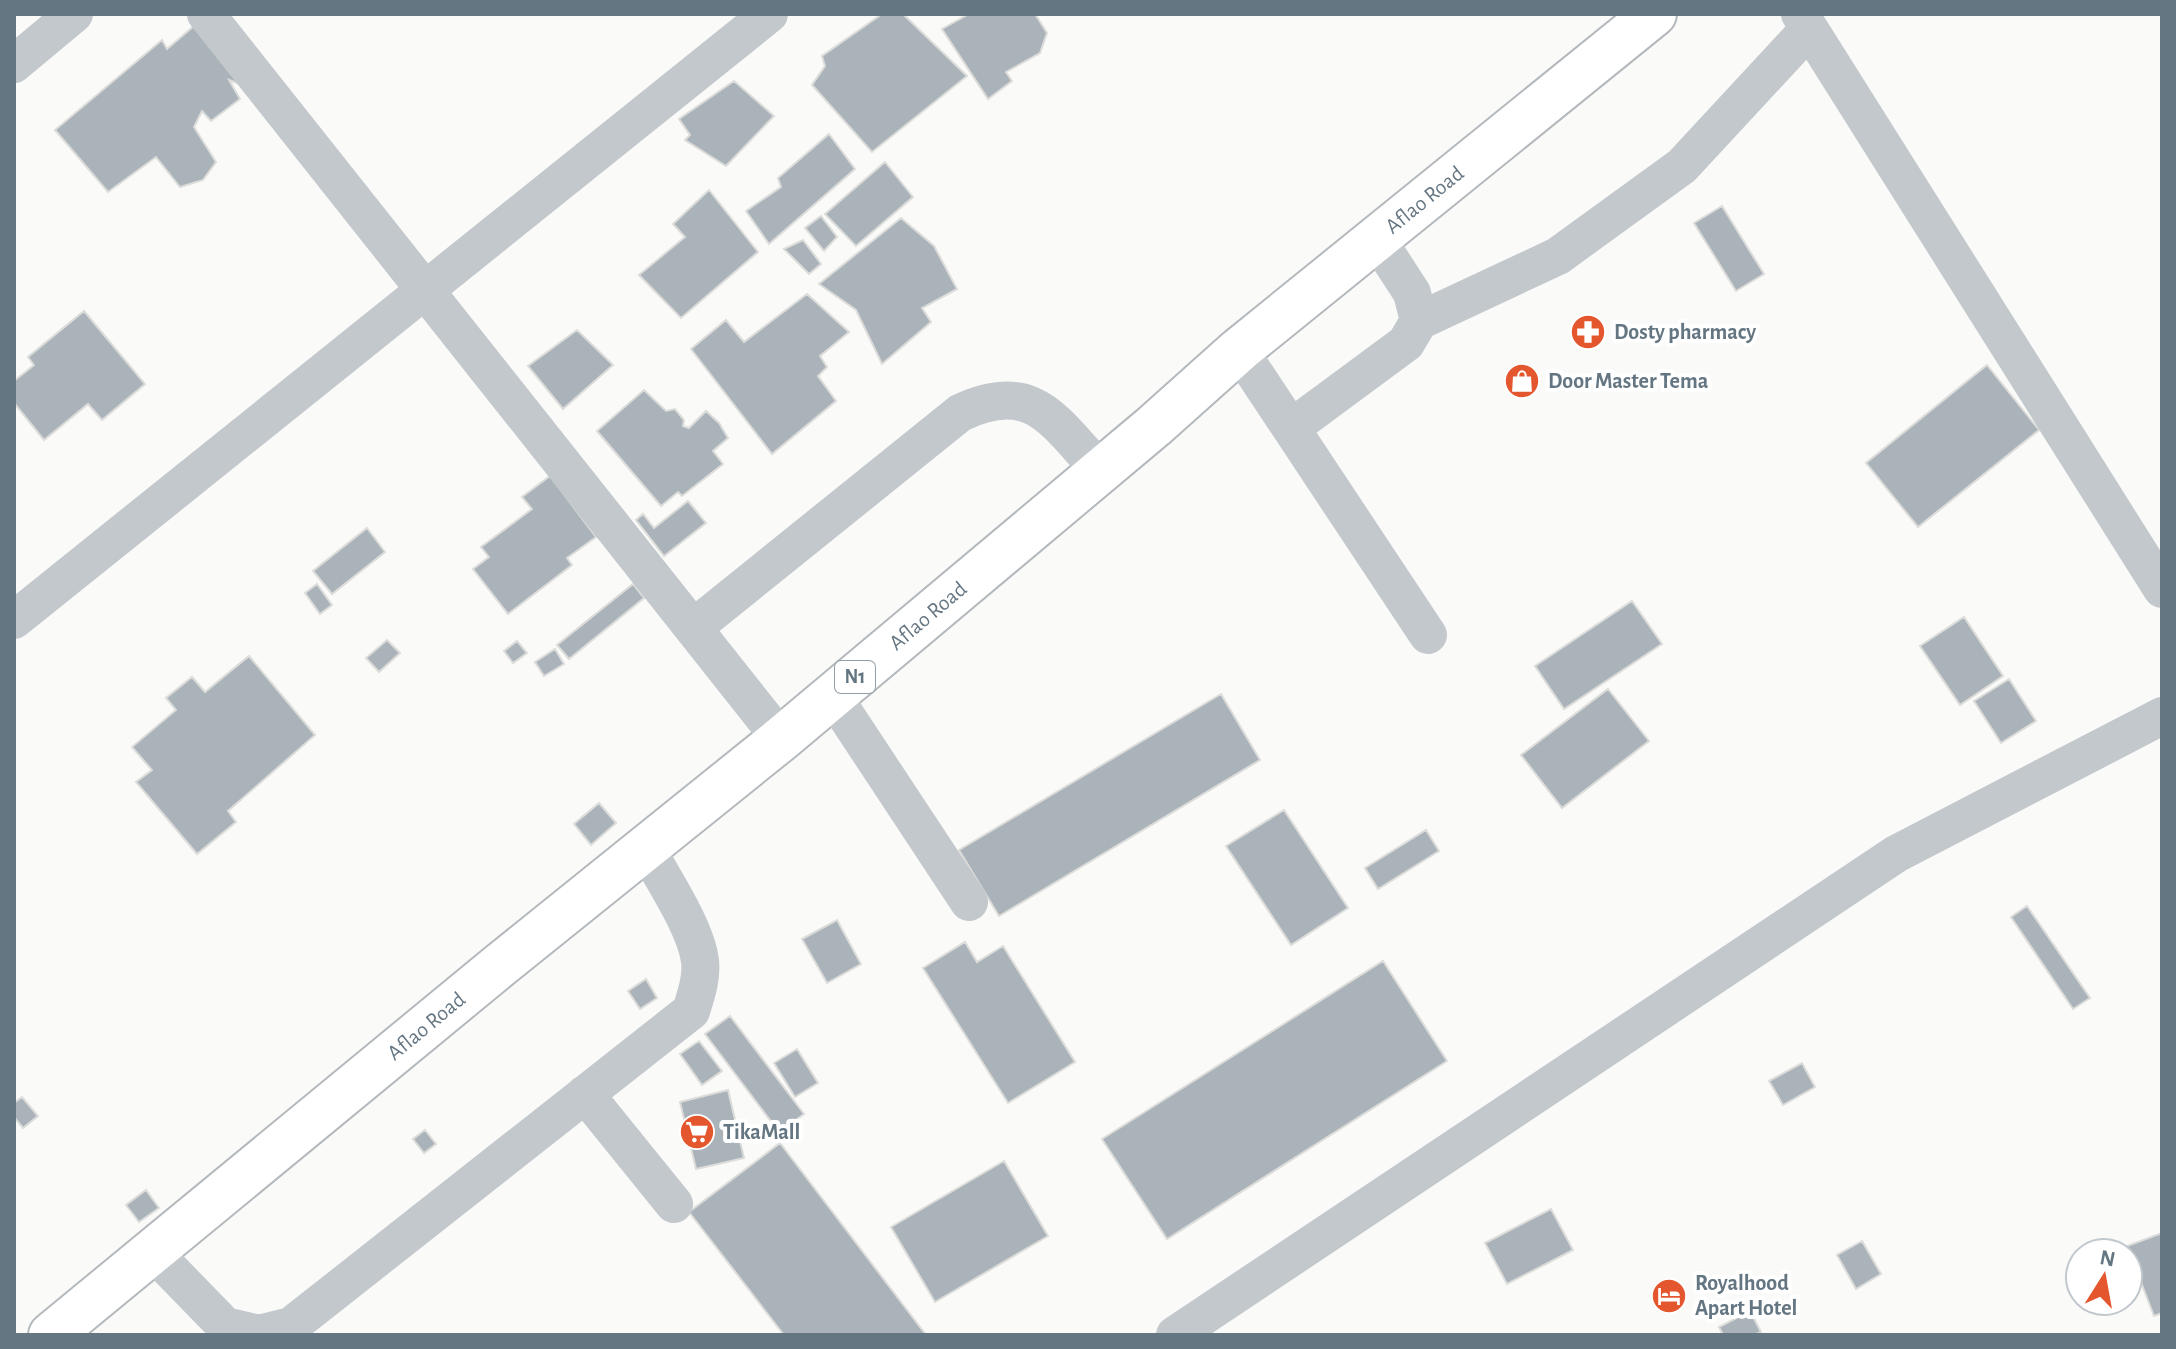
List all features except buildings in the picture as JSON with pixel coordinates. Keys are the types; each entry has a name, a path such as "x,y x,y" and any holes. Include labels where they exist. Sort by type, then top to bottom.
{"highway":[{"name":"Aflao Road","path":"51,1335 833,696 1101,471 1239,350 1654,14"}],"street":[{"path":"14,64 74,14"},
{"path":"206,14 781,739"},
{"path":"14,620 769,14"},
{"path":"1291,428 1406,343 1419,321 1558,256 1682,166 1804,22 2162,589"},
{"path":"1377,239 1412,293 1419,321"},
{"path":"1239,350 1428,635"},
{"path":"693,628 960,413 985,401 1011,398 1046,413 1101,471"},
{"path":"833,696 969,902"},
{"path":"1175,1335 1896,854 2162,716"},
{"path":"153,1252 225,1326 259,1334 291,1326 691,1011 699,985 700,963 694,938 646,848"},
{"path":"585,1094 674,1204"}],"place":[{"name":"Dosty pharmacy","path":"1588,332"},
{"name":"Door Master Tema","path":"1522,381"},
{"name":"TikaMall","path":"697,1132"},
{"name":"Royalhood Apart Hotel","path":"1669,1296"}]}
